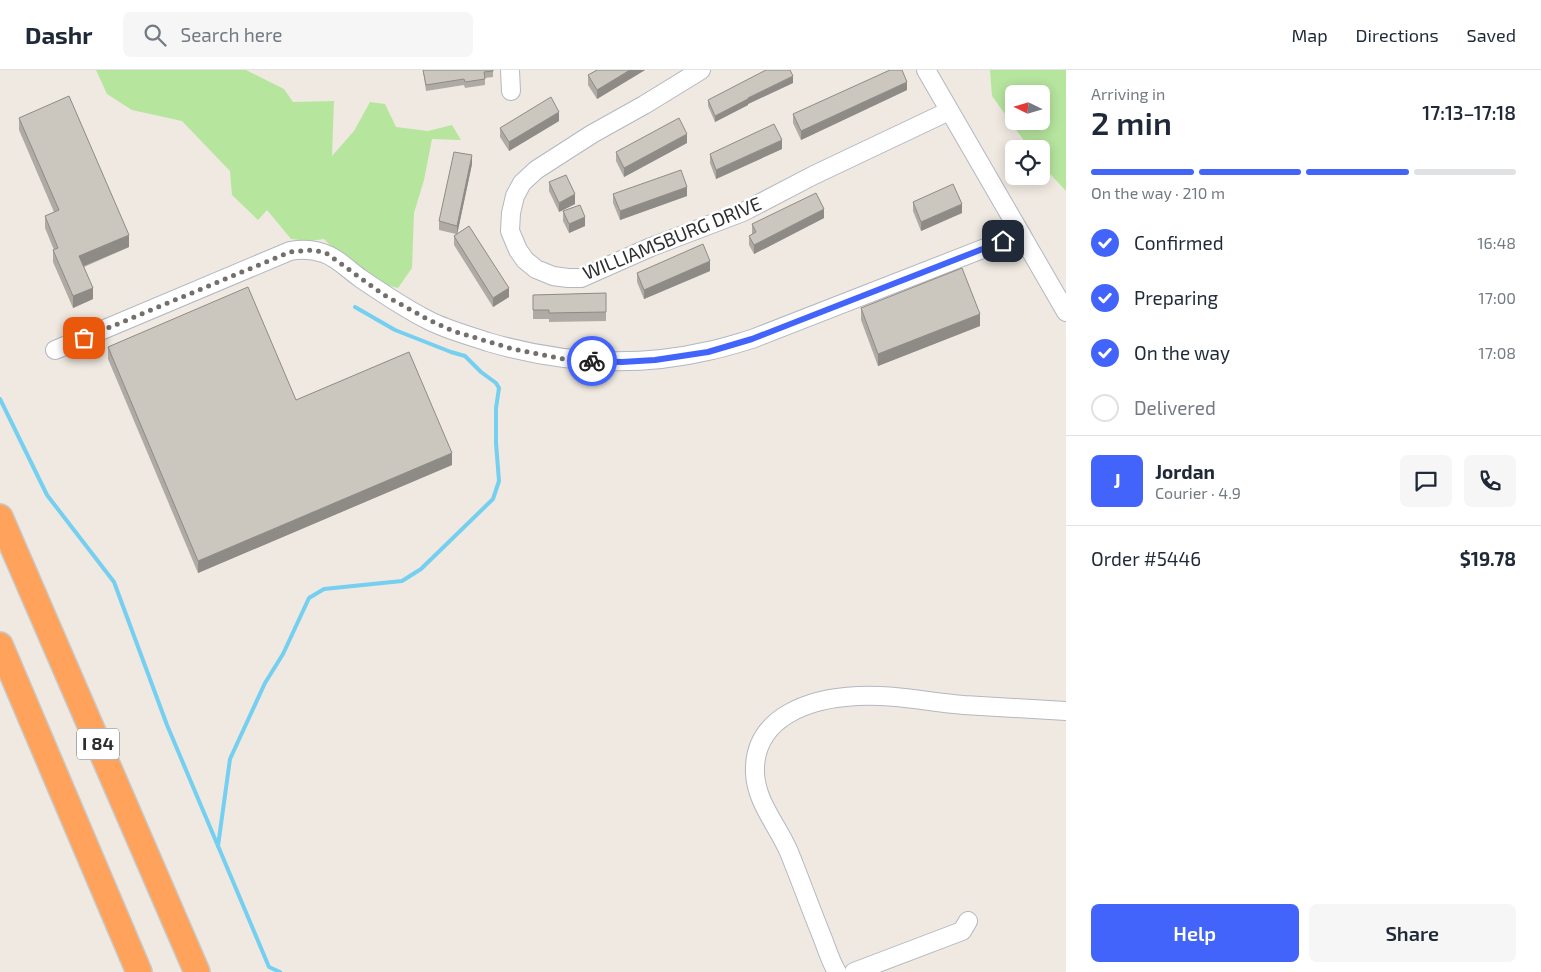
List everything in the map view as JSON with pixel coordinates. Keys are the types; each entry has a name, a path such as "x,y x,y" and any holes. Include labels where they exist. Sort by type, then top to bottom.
{"highway":[{"name":"I 84","path":"0,517 197,972"},
{"name":"I 84","path":"0,646 139,972"}],"street":[{"path":"510,70 510,91"},
{"name":"WILLIAMSBURG DRIVE","path":"701,70 592,134 536,170 522,182 515,196 511,213 510,231 518,250 525,260 536,269 553,276 581,278 651,247 743,212 814,175 950,111"},
{"path":"926,70 1066,312"},
{"path":"55,350 290,252 302,249 326,253 384,295 453,331 513,349 564,359 622,362 655,360 708,352 752,339 1021,234"},
{"path":"837,972 788,849 765,807 757,787 755,760 759,743 768,730 791,712 817,702 857,696 888,696 963,705 1066,711"},
{"path":"854,972 962,931 968,921"}],"green space":[{"path":"96,70 246,70 284,89 293,102 334,101 332,156 354,131 370,102 385,104 396,127 428,131 452,125 461,140 432,139 424,180 414,213 412,268 398,288 382,284 341,256 324,239 310,241 291,239 267,210 258,220 232,195 230,171 182,121 132,110 107,94"},
{"path":"990,70 1066,70 1066,191 1050,174 1050,140 1024,140 1016,130 1050,130 1050,85 1005,85 1005,114 992,96"}],"building":[{"path":"423,70 493,71 484,72 485,79 465,82 464,79 426,85"},
{"path":"597,70 630,70 597,90 588,75"},
{"path":"766,70 790,70 793,76 715,116 708,100"},
{"path":"890,70 902,70 907,82 801,131 793,114"},
{"path":"69,96 129,235 79,256 93,288 73,296 53,250 58,248 45,216 59,210 19,118"},
{"path":"551,97 559,112 509,142 500,128"},
{"path":"679,118 687,134 624,168 616,152"},
{"path":"774,124 782,140 716,170 710,154"},
{"path":"454,152 472,155 457,226 439,221"},
{"path":"681,170 687,187 620,211 613,194"},
{"path":"566,175 575,194 559,203 549,182"},
{"path":"953,184 962,204 921,222 913,202"},
{"path":"816,193 824,209 754,245 749,236 756,232 752,224"},
{"path":"580,205 585,217 569,224 563,211"},
{"path":"469,226 509,288 493,298 454,236"},
{"path":"703,244 710,261 644,290 637,273"},
{"path":"962,268 980,314 878,354 861,308"},
{"path":"248,287 296,400 409,352 452,453 198,561 108,347"},
{"path":"606,293 606,312 549,313 549,310 533,310 533,295"}],"waterway":[{"path":"218,846 230,759 265,683 283,654 309,598 324,589 402,581 421,569 493,499 499,481 496,443 496,408 499,388 496,383 481,372 465,356 395,330 355,307"},
{"path":"0,399 47,495 114,582 167,725 269,967 280,972"}],"way so far":[{"path":"84,338 290,252 302,249 326,253 384,295 453,331 513,349 564,359 592,361"}],"route":[{"path":"592,361 655,360 708,352 752,339 1003,241"}]}
